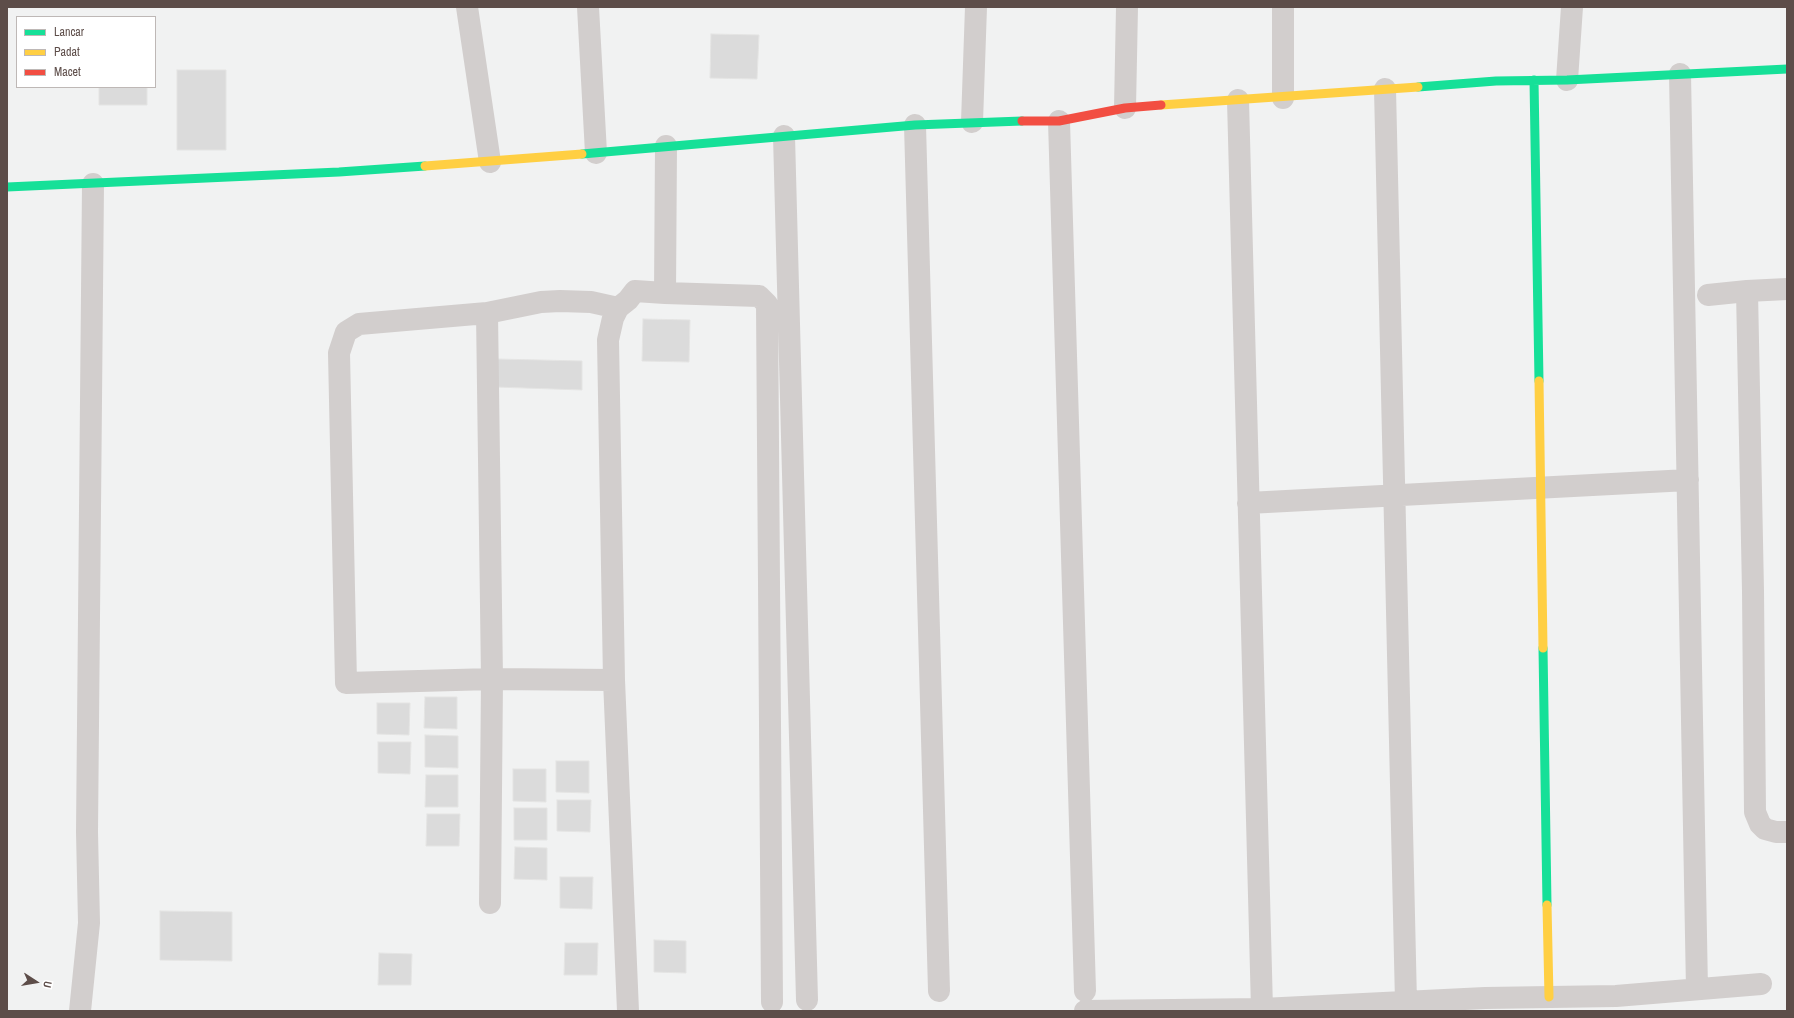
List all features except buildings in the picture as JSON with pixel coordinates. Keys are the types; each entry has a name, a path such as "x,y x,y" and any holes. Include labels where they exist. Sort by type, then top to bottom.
{"street":[{"path":"467,7 490,162"},
{"path":"588,7 596,153"},
{"path":"972,122 976,7"},
{"path":"1125,108 1127,7"},
{"path":"1283,7 1283,98"},
{"path":"1567,80 1572,7"},
{"path":"7,187 339,172 490,162 915,126 972,122 1059,121 1125,108 1283,98 1385,89 1496,81 1567,80 1787,68"},
{"path":"1680,74 1697,989"},
{"path":"1534,80 1549,997"},
{"path":"1385,89 1406,1002"},
{"path":"1238,100 1262,1009"},
{"path":"1059,121 1085,1001 1262,1009 1406,1002 1486,1005 1549,997 1616,1004 1697,989 1762,984"},
{"path":"915,126 939,991"},
{"path":"784,136 807,1000"},
{"path":"665,293 666,146"},
{"path":"80,1011 89,924 87,825 93,184"},
{"path":"1708,294 1787,289"},
{"path":"628,1011 614,680 608,340 613,318 618,308 628,300 635,291 759,296 767,304 772,1002"},
{"path":"1747,291 1753,591 1755,812 1760,824 1765,829 1776,832 1787,832"},
{"path":"614,680 492,679 346,682 339,353 346,332 359,324 488,313 534,303 560,301 591,302 618,308"},
{"path":"488,313 492,679 490,903"},
{"path":"1248,503 1688,480"}],"traffic: fast":[{"path":"1418,87 1496,81 1567,80 1787,69"},
{"path":"1534,80 1539,381"},
{"path":"582,154 915,125 1022,121"},
{"path":"7,187 339,172 425,166"},
{"path":"1543,648 1547,905"}],"traffic: slow":[{"path":"1161,105 1418,87"},
{"path":"425,166 582,154"},
{"path":"1539,381 1543,648"},
{"path":"1547,905 1549,997"}],"traffic: jam":[{"path":"1022,121 1059,121 1125,108 1161,105"}]}
